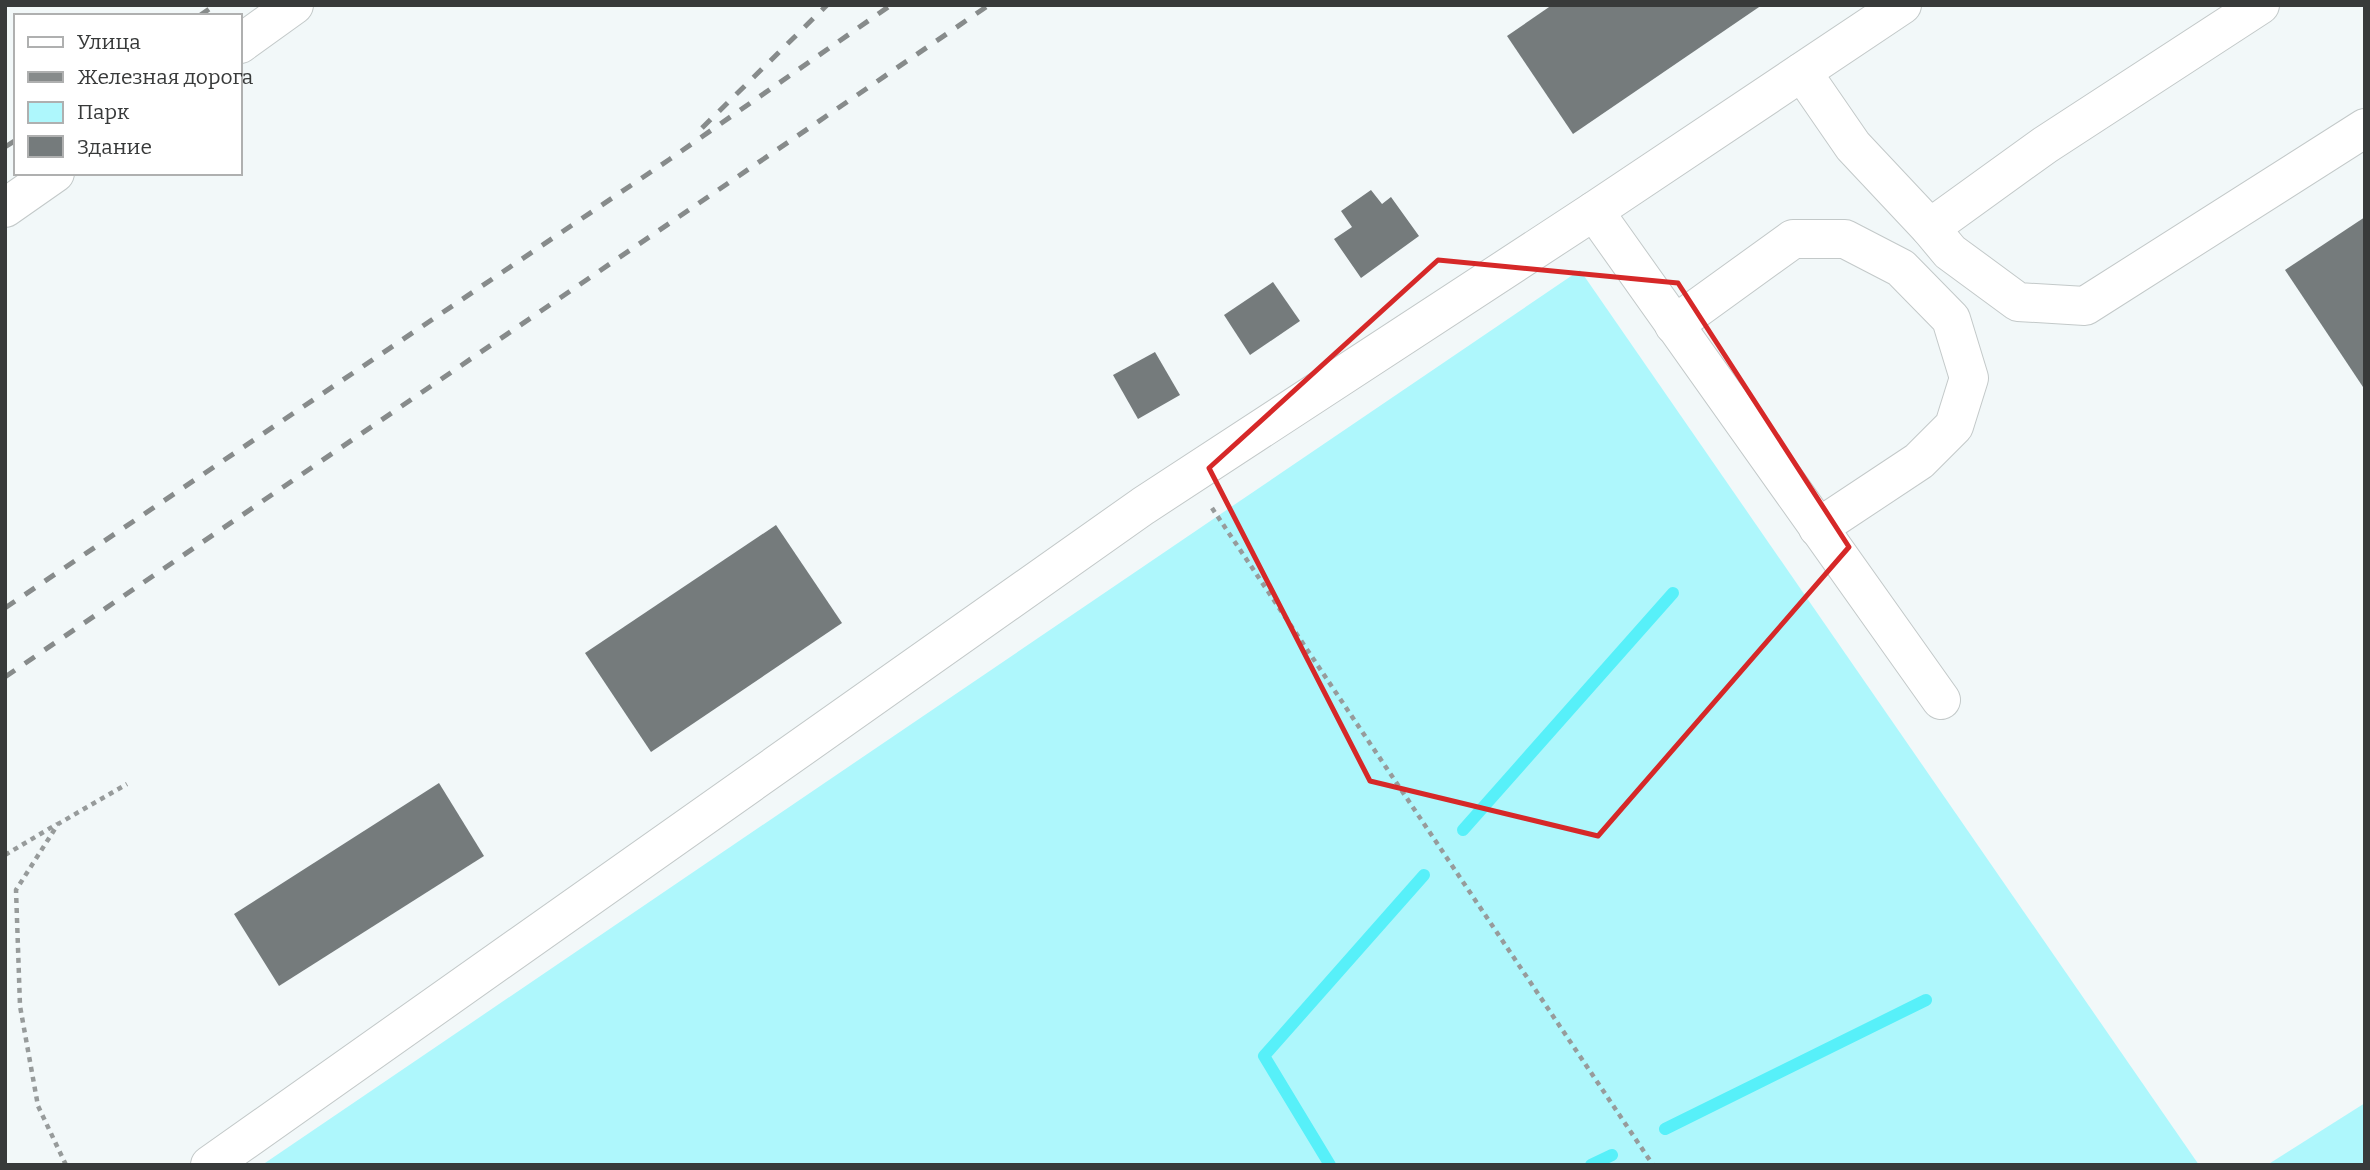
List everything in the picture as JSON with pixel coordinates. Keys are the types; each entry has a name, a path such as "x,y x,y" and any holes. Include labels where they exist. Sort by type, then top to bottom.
{"lane":[{"path":"242,43 294,5"},
{"path":"209,1165 1131,514 1594,211 1902,5"},
{"path":"1930,228 2045,145 2260,5"},
{"path":"1802,72 1853,146 1950,252 2018,302 2085,306 2365,128"},
{"path":"5,208 52,175"},
{"path":"1594,211 1941,700"},
{"path":"1674,325 1793,239 1845,239 1901,268 1951,319 1969,378 1954,426 1919,461 1818,528"}],"path":[{"path":"1190,475 1653,1165"},
{"path":"5,855 127,784"},
{"path":"58,824 16,890 20,1006 38,1106 66,1165"}],"highlighted area":[{"path":"1438,260 1678,283 1849,547 1598,836 1370,781 1209,468"}],"green space":[{"path":"1580,270 2199,1165 262,1165"},
{"path":"2365,1103 2365,1165 2267,1165"}],"building":[{"path":"1552,5 1762,5 1573,134 1507,36"},
{"path":"1371,190 1382,204 1391,197 1419,236 1361,278 1334,239 1352,227 1341,211"},
{"path":"2365,217 2365,390 2285,270"},
{"path":"1273,282 1300,321 1250,355 1224,315"},
{"path":"1155,352 1180,395 1138,419 1113,375"},
{"path":"776,525 842,623 651,752 585,653"},
{"path":"439,783 484,856 279,986 234,914"}],"waterway":[{"path":"1463,830 1673,593"},
{"path":"1330,1165 1264,1056 1424,875"},
{"path":"1665,1129 1926,1000"},
{"path":"1591,1165 1612,1155"}],"railway":[{"path":"202,14 215,5"},
{"path":"702,128 827,5"},
{"path":"5,608 670,159 891,5"},
{"path":"5,677 989,5"},
{"path":"5,147 14,141"}]}
